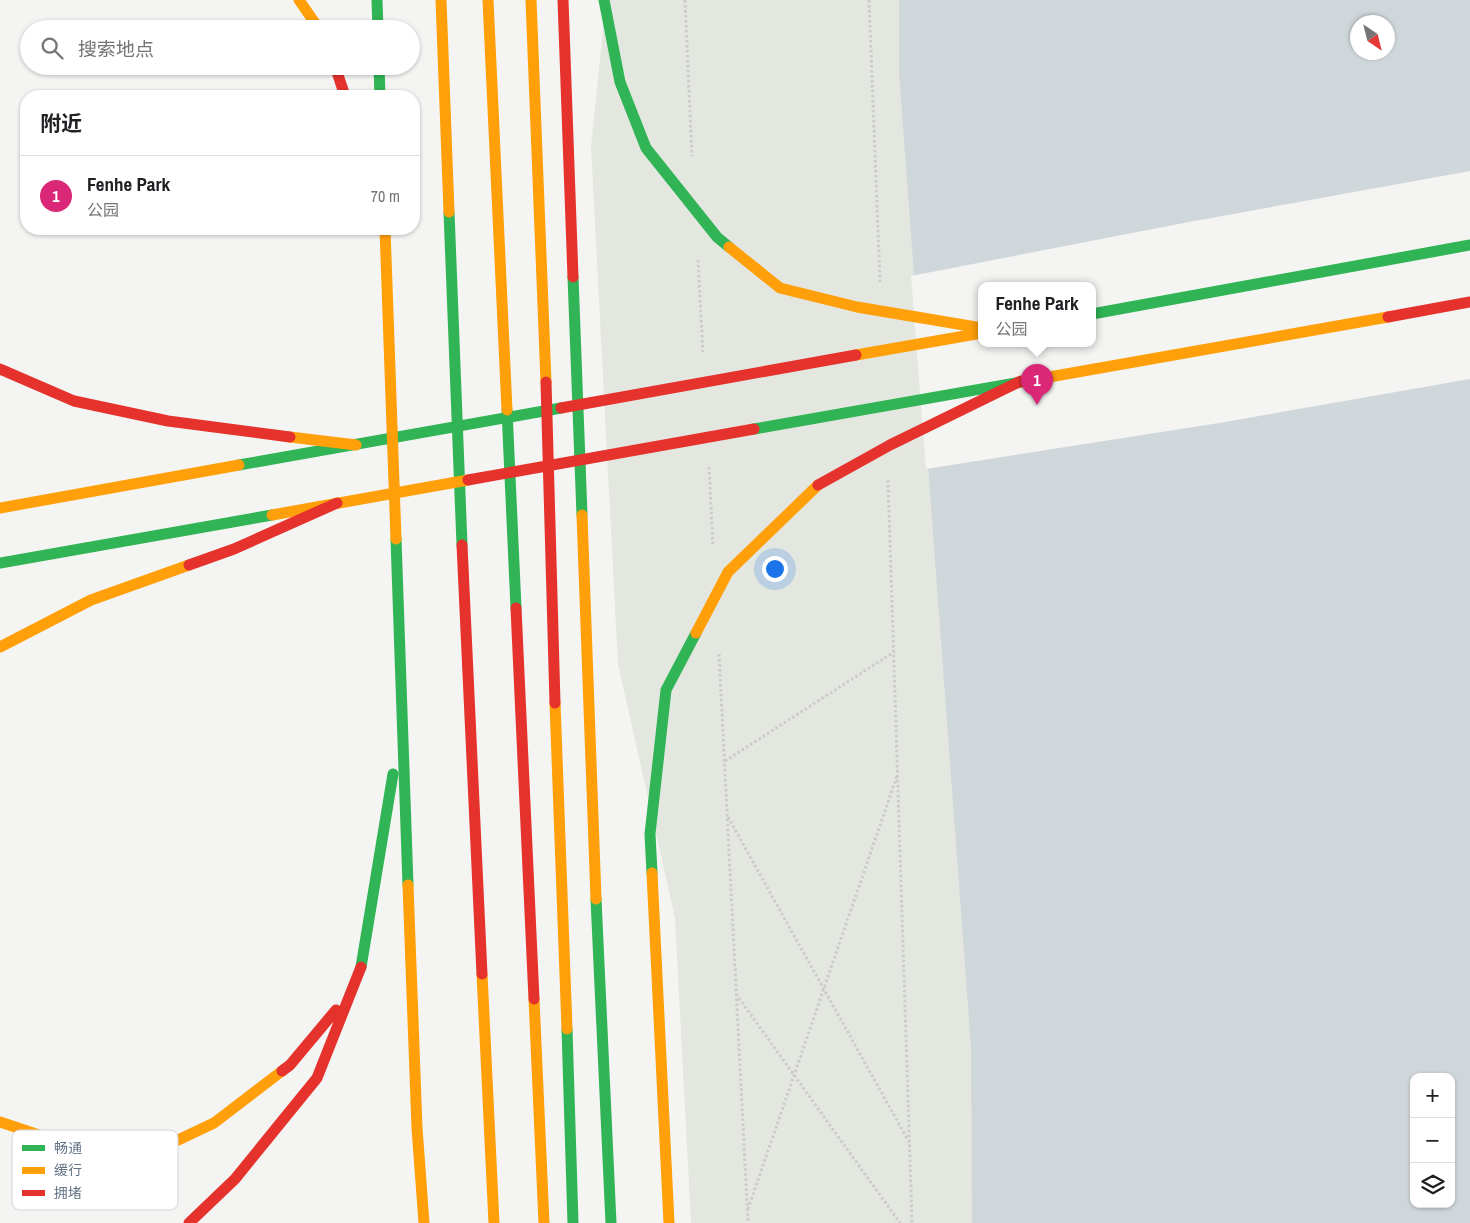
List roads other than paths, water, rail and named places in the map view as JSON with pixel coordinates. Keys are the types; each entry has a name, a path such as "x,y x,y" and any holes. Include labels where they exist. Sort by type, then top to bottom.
{"main road":[{"path":"299,0 314,20"},
{"path":"312,0 318,20"},
{"path":"376,0 377,20"},
{"path":"441,0 463,583 494,1223"},
{"path":"488,0 544,1223"},
{"path":"531,0 540,183 559,879 573,1161 573,1223"},
{"path":"563,0 602,1065 611,1223"},
{"path":"604,0 620,82 646,148 717,237 780,288 857,307 978,327"},
{"path":"338,75 343,90"},
{"path":"379,75 380,90"},
{"path":"375,235 387,292"},
{"path":"385,235 417,1128 424,1223"},
{"path":"1096,313 1470,245"},
{"path":"0,562 1470,302"},
{"path":"0,508 978,334"},
{"path":"0,369 74,401 168,421 356,445"},
{"path":"669,1223 650,834 666,690 728,572 816,486 890,445 1021,381"},
{"path":"0,648 91,600 234,549 337,503"},
{"path":"189,1223 235,1179 317,1078 362,963 402,713"},
{"path":"178,1140 214,1123 290,1066 351,991"},
{"path":"0,1122 24,1130"}],"place":[{"name":"Fenhe Park","path":"1037,405"}]}
